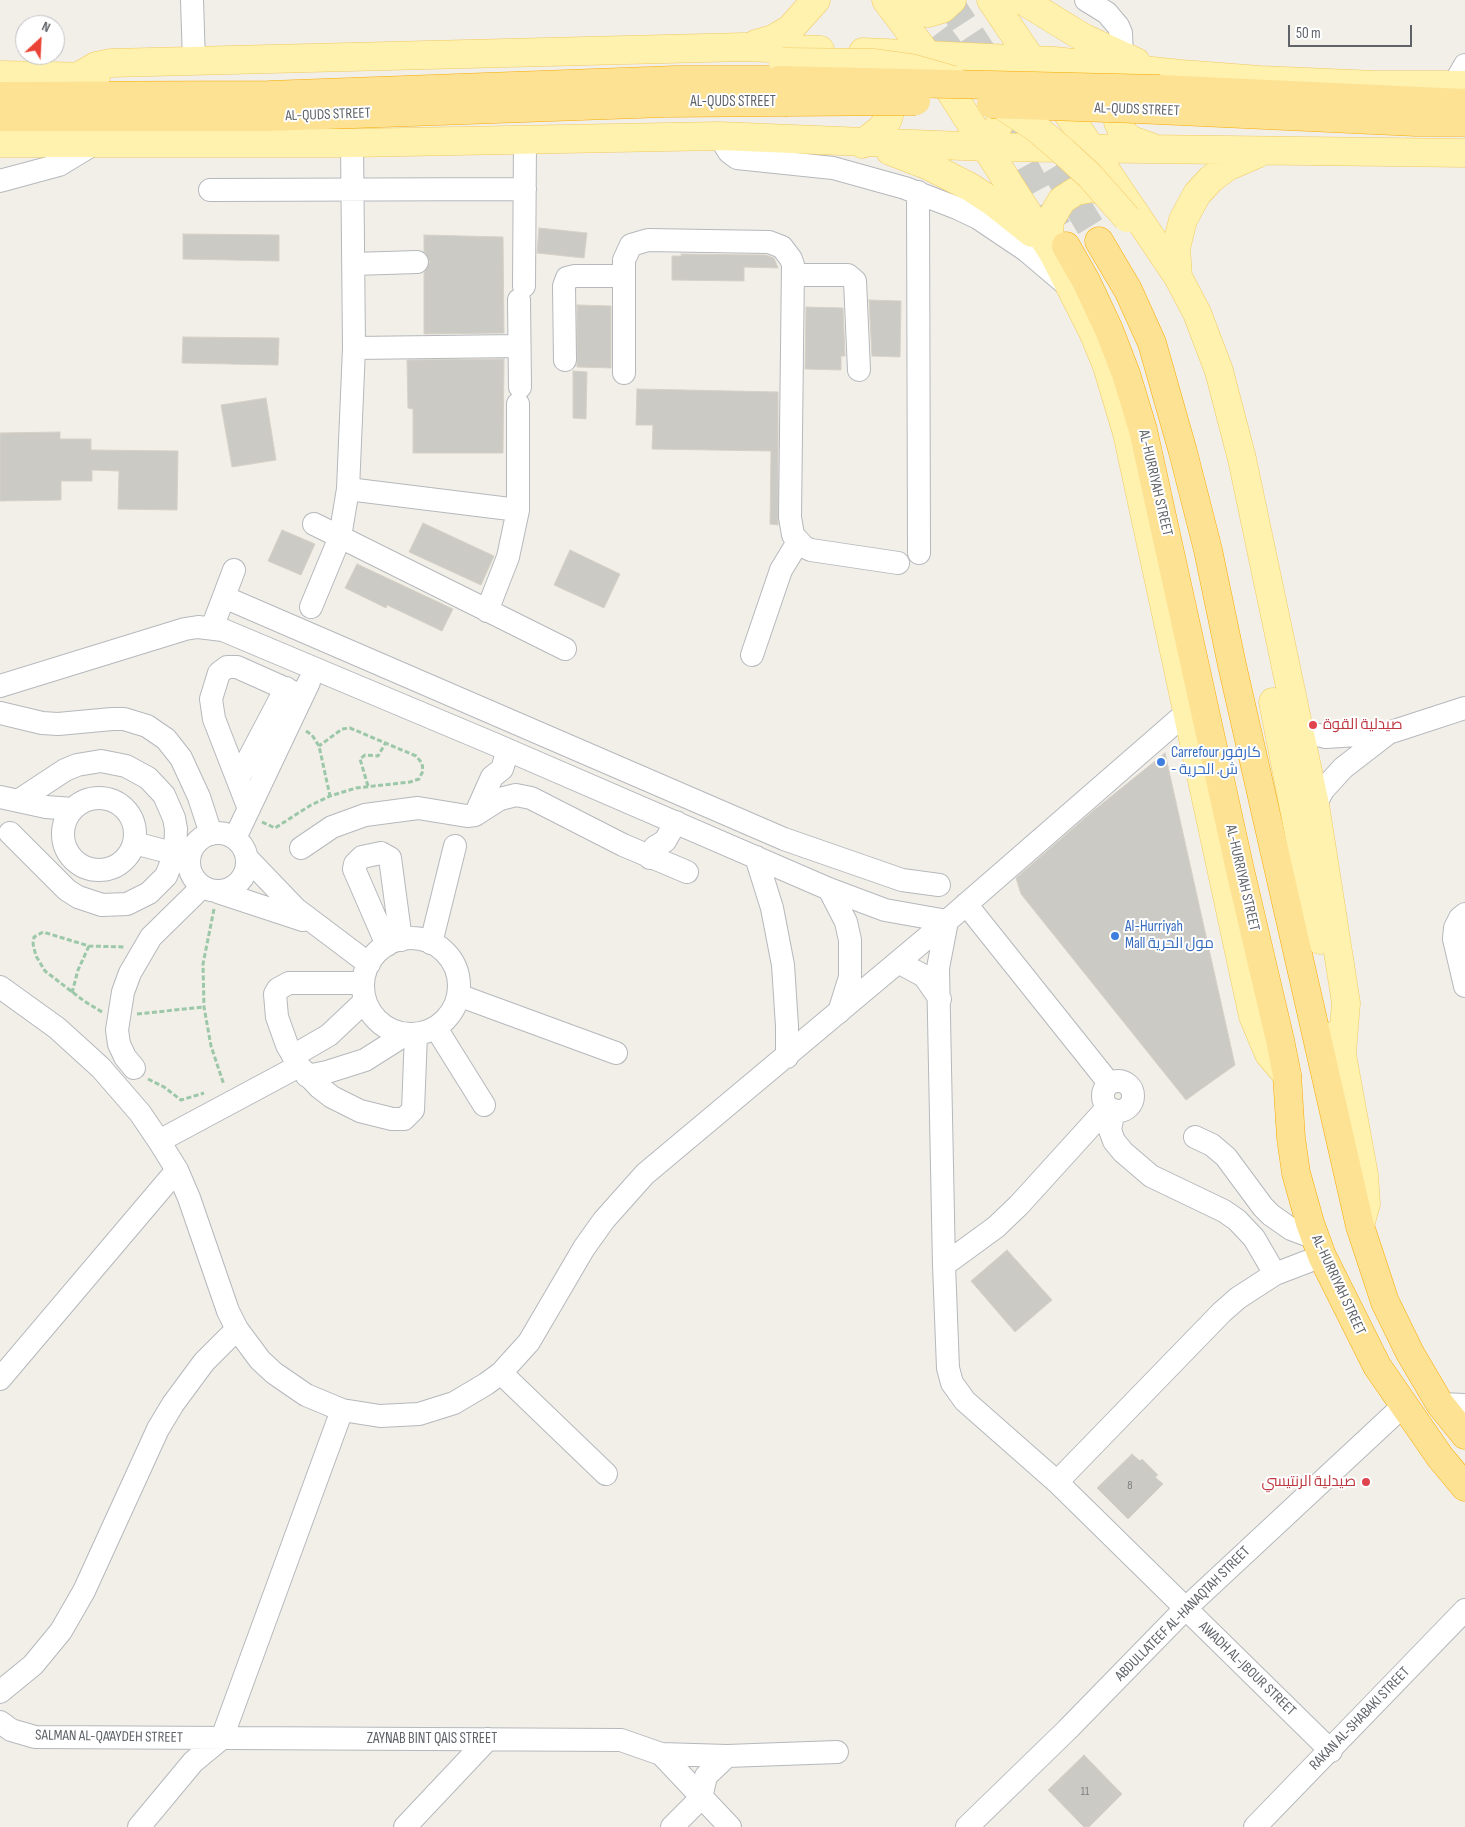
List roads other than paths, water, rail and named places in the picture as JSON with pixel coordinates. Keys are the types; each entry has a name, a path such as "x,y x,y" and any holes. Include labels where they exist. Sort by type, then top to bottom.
{"highway":[{"name":"AL-QUDS STREET","path":"0,96 269,95 676,80 1462,84"},
{"name":"AL-QUDS STREET","path":"0,117 268,117 665,102 782,81 931,101 1416,122 1465,122"},
{"path":"1098,241 1128,290 1152,343 1183,452 1208,550 1232,665 1360,1226 1385,1302 1410,1353 1452,1405 1465,1435"},
{"name":"AL-HURRIYAH STREET","path":"1060,250 1086,281 1126,374 1143,430 1287,1075 1291,1138 1296,1173 1318,1247 1378,1366 1403,1406 1465,1487"}],"main road":[{"path":"744,47 773,39 790,29 816,0"},
{"path":"886,0 926,53 987,147 1060,250"},
{"path":"891,0 908,10 928,13 942,8 952,0"},
{"path":"991,0 1030,60 1092,148 1132,217 1178,300 1194,336 1206,373 1342,1052 1366,1194 1360,1226"},
{"path":"1022,0 1068,29 1122,56 1160,81"},
{"path":"79,76 96,66 104,64 744,47 926,53 1030,60 1160,81"},
{"path":"848,51 880,74 888,84 891,95 888,119 882,129 862,144"},
{"path":"926,53 1009,106 1092,148"},
{"path":"987,147 1009,106 1030,60"},
{"path":"0,75 278,77 542,67 782,81 844,61 911,68 945,77 977,90 1043,134 1132,217"},
{"path":"1160,81 1128,90 1122,97 1118,111 1118,122 1124,134 1140,144 1161,150"},
{"path":"0,143 92,145 352,143 718,136 862,144 987,147 1265,152 1465,153"},
{"path":"862,144 907,157 970,187 1060,250"},
{"path":"1178,277 1176,248 1183,220 1197,194 1211,179 1227,167 1265,152"},
{"path":"1287,1075 1269,1054 1253,1016 1127,433 1107,366 1071,288 1060,250 1050,231 1054,211 1062,200 1076,191 1093,188 1107,192 1132,217 1178,277 1197,312 1209,342 1227,399 1242,459 1315,804 1346,1003 1342,1052"}],"street":[{"path":"192,0 194,61"},
{"path":"1086,0 1107,13 1118,26 1121,34 1122,56"},
{"path":"718,136 729,152 737,158 833,168 918,192 978,218 1027,251 1071,288"},
{"path":"487,611 508,556 518,510 525,141"},
{"path":"311,607 340,538 348,489 354,348 352,143"},
{"path":"0,181 59,165 92,145"},
{"path":"210,190 525,188"},
{"path":"918,192 919,553"},
{"path":"624,373 623,276 626,252 632,245 639,241 648,240 776,244 788,252 793,275 791,529 798,542 811,550 898,564"},
{"path":"354,264 417,262"},
{"path":"793,275 843,274 852,277 855,281 859,370"},
{"path":"565,360 564,286 567,278 575,276 623,276"},
{"path":"354,348 520,346"},
{"path":"348,489 518,510"},
{"path":"314,524 565,649"},
{"path":"752,655 784,565 798,542"},
{"path":"212,628 234,570"},
{"path":"224,597 439,679 784,839 902,880 939,885"},
{"path":"0,686 185,629 212,628 235,633 829,889 885,910 947,921"},
{"path":"249,810 212,709 213,688 219,673 227,667 237,667 294,692"},
{"path":"238,780 294,692 316,668"},
{"path":"424,713 439,679"},
{"path":"235,838 290,722 294,692"},
{"path":"1298,730 1326,737 1388,733 1465,708"},
{"path":"0,713 42,723 58,724 112,719 136,722 147,726 166,740 181,758 199,797 211,834"},
{"path":"0,987 57,1028 101,1068 140,1113 177,1170 204,1236 228,1311 237,1328 260,1360 274,1374 306,1395 342,1410 380,1416 419,1414 454,1403 501,1373 529,1342 584,1248 624,1197 668,1154 839,1013 1186,713"},
{"path":"1315,804 1323,790 1343,768 1388,733"},
{"path":"475,815 492,777 502,769 501,747"},
{"path":"9,799 77,765 101,761 126,766 148,778 167,801 182,855 191,874 210,889 314,924"},
{"path":"300,848 332,827 348,820 382,811 418,808 475,815 508,796 524,796 653,852 687,872"},
{"path":"5,831 74,860 90,869 109,868 125,859 134,843 134,824 130,816 116,803 98,798 81,803 73,809 64,825 63,835 65,844 74,860"},
{"path":"9,799 73,809"},
{"path":"653,852 665,841 668,819"},
{"path":"5,831 67,890 78,897 102,905 127,904 149,893 166,876 182,855 211,834 219,833 235,838 245,851 248,859 279,893 314,924 366,983 381,1023 419,1032 484,1105"},
{"path":"134,843 182,855"},
{"path":"431,943 455,846"},
{"path":"756,857 772,908 783,965 787,1011 787,1057"},
{"path":"134,1068 125,1057 119,1044 117,1030 118,1016 130,973 147,944 171,916 210,889 234,888 240,882 247,868 248,859"},
{"path":"829,889 846,922 850,940 850,978 839,1013"},
{"path":"944,1265 990,1232 1019,1205 1111,1109 1127,1108 1134,1096 1132,1090 1122,1081 1109,1084 966,904"},
{"path":"1465,914 1460,918 1455,928 1454,939 1465,986"},
{"name":"AWADH AL-JBOUR STREET","path":"947,921 940,952 940,1000 944,1265 948,1368 952,1383 965,1402 1057,1482 1331,1751"},
{"path":"159,1141 300,1066 329,1035 394,942 411,939 431,943 448,956 454,964 459,984 458,994 451,1014 365,1060 327,1072 300,1066"},
{"path":"898,962 924,976 940,1000"},
{"path":"366,983 289,983 278,989 275,994 277,1017 300,1066 319,1087 346,1105 376,1116 404,1119 413,1110 419,1032"},
{"path":"458,994 616,1053"},
{"path":"1111,1109 1110,1130 1114,1141 1123,1152 1151,1176 1224,1211 1237,1220 1254,1238 1275,1274"},
{"path":"1057,1482 1222,1312 1238,1298 1318,1247 1263,1208 1226,1157 1212,1145 1195,1137"},
{"path":"0,1378 177,1170"},
{"path":"0,1692 33,1664 61,1631 84,1591 158,1429 173,1404 204,1362 237,1328"},
{"path":"501,1373 606,1474"},
{"name":"ABDULLATEEF AL-HANAQTAH STREET","path":"968,1827 1067,1730 1186,1608 1403,1406"},
{"path":"139,1827 193,1762 222,1738 342,1410"},
{"name":"RAKAN AL-SHABAKI STREET","path":"1255,1827 1331,1751 1465,1610"},
{"name":"SALMAN AL-QA‘AYDEH STREET","path":"0,1722 11,1730 35,1737 222,1738"},
{"name":"ZAYNAB BINT QAIS STREET","path":"222,1738 621,1740 661,1754 730,1827"},
{"path":"405,1827 488,1739"},
{"path":"661,1754 727,1756 837,1752"},
{"path":"672,1827 701,1798 706,1776 727,1756"}],"tunnel":[{"path":"912,0 967,73"},
{"path":"948,0 997,75"},
{"path":"1005,129 1061,235"},
{"path":"1032,131 1099,241"}],"place":[{"name":"صيدلية القوة","path":"1313,725"},
{"name":"Carrefour كارفور - ش. الحرية","path":"1161,762"},
{"name":"ِAl-Hurriyah Mall مول الحرية","path":"1115,936"},
{"name":"صيدلية الرنتيسي","path":"1366,1482"}]}
